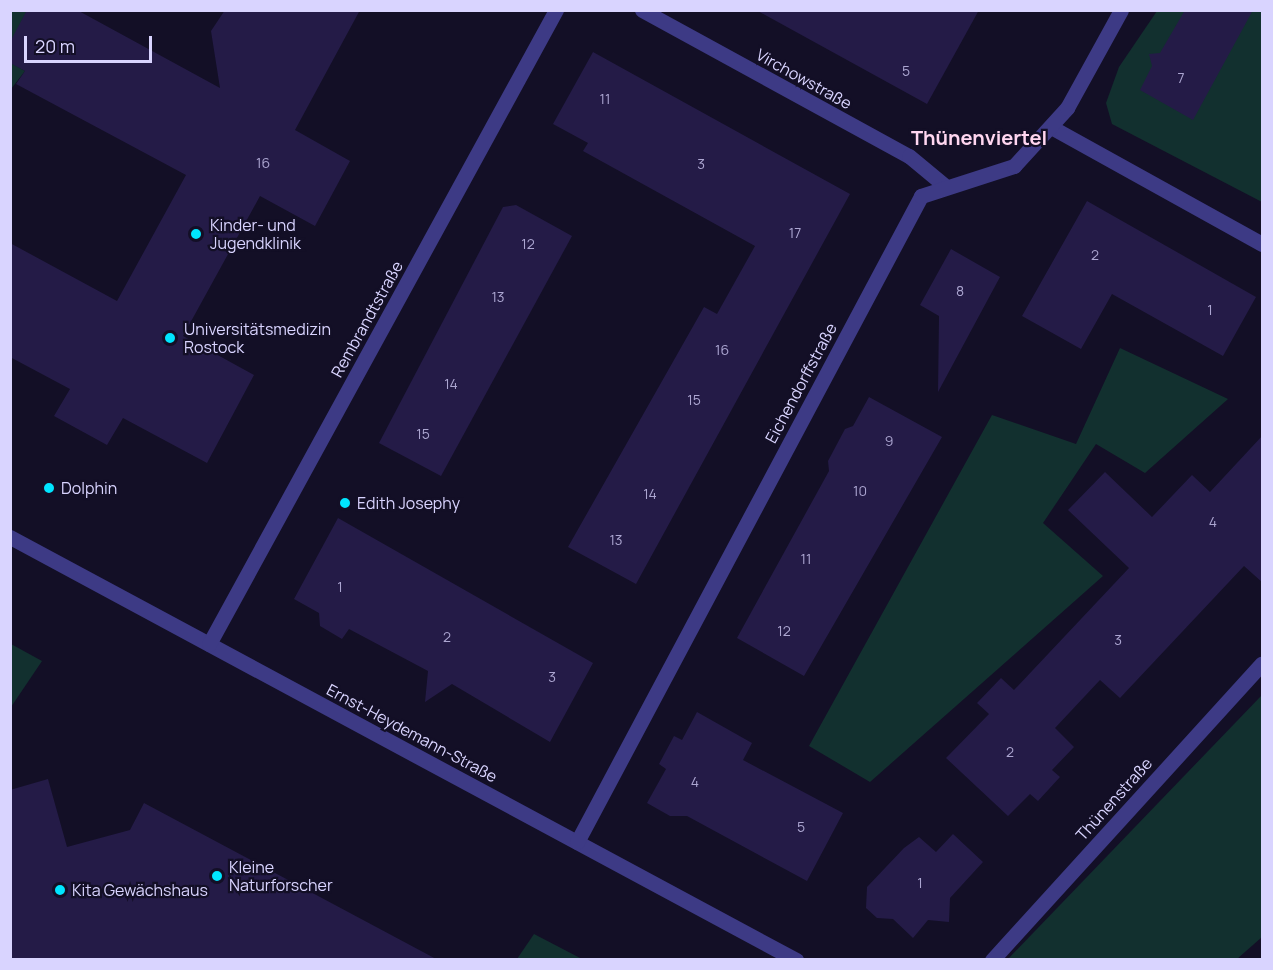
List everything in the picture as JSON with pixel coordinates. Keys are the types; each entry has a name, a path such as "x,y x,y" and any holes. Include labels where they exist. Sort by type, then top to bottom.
{"street":[{"name":"Rembrandtstraße","path":"209,644 556,10"},
{"name":"Virchowstraße","path":"642,10 909,156 944,185"},
{"name":"Eichendorffstraße","path":"577,842 921,196 944,185 1014,166 1051,126 1121,10"},
{"path":"1051,126 1263,244"},
{"name":"Ernst-Heydemann-Straße","path":"10,537 796,960"},
{"name":"Thünenstraße","path":"992,960 1263,663"}],"green space":[{"path":"11,11 27,11 11,42"},
{"path":"1157,11 1262,11 1262,202 1112,124 1106,103 1119,67"},
{"path":"11,63 25,71 11,89"},
{"path":"1120,348 1228,399 1145,473 1096,444 1043,523 1103,576 870,782 809,746 992,415 1076,444"},
{"path":"11,644 42,661 11,707"},
{"path":"1262,695 1262,937 1237,959 1008,959"},
{"path":"534,934 582,959 517,959"}],"building":[{"name":"Kinder- und Jugendklinik","path":"27,10 77,10 220,88 211,31 225,10 360,10 295,130 350,161 315,226 260,196 183,336 254,375 207,463 123,418 107,445 54,416 70,389 10,357 10,243 117,301 186,175 16,84 25,71 10,63 10,42"},
{"path":"756,10 979,10 927,104"},
{"path":"1185,10 1253,10 1193,120 1140,90 1152,66 1149,54 1160,53"},
{"path":"593,52 850,194 636,584 568,547 704,307 717,314 755,246 583,151 588,143 553,124"},
{"path":"1087,201 1256,297 1223,356 1112,294 1081,349 1022,316"},
{"path":"516,205 572,236 441,476 379,443 503,207"},
{"path":"951,249 1000,277 938,392 939,316 920,305"},
{"path":"869,397 942,437 804,676 737,638 829,471 828,461 845,429 853,426"},
{"path":"1263,435 1263,583 1244,566 1120,698 1100,680 1055,728 1074,747 1052,770 1060,777 1038,801 1030,794 1008,816 946,758 989,714 977,703 1001,678 1014,690 1129,568 1068,510 1105,472 1152,517 1192,475 1210,492"},
{"path":"338,518 593,663 550,742 452,684 425,702 428,671 349,629 342,639 320,626 319,613 294,599"},
{"path":"697,712 752,743 743,760 843,813 807,881 687,816 670,816 647,803 666,769 659,764 674,736 682,740"},
{"path":"48,779 67,847 130,830 144,803 438,960 10,960 10,790"},
{"path":"953,834 983,862 950,898 949,922 928,920 913,938 893,919 877,918 866,908 867,887 904,848 919,837 936,852"}],"place":[{"name":"Kinder- und Jugendklinik","path":"196,234"},
{"name":"Universitätsmedizin Rostock","path":"170,338"},
{"name":"Dolphin","path":"49,488"},
{"name":"Edith Josephy","path":"345,503"},
{"name":"Kleine Naturforscher","path":"217,876"},
{"name":"Kita Gewächshaus","path":"60,890"}],"district":[{"name":"Thünenviertel","path":"979,137"}]}
